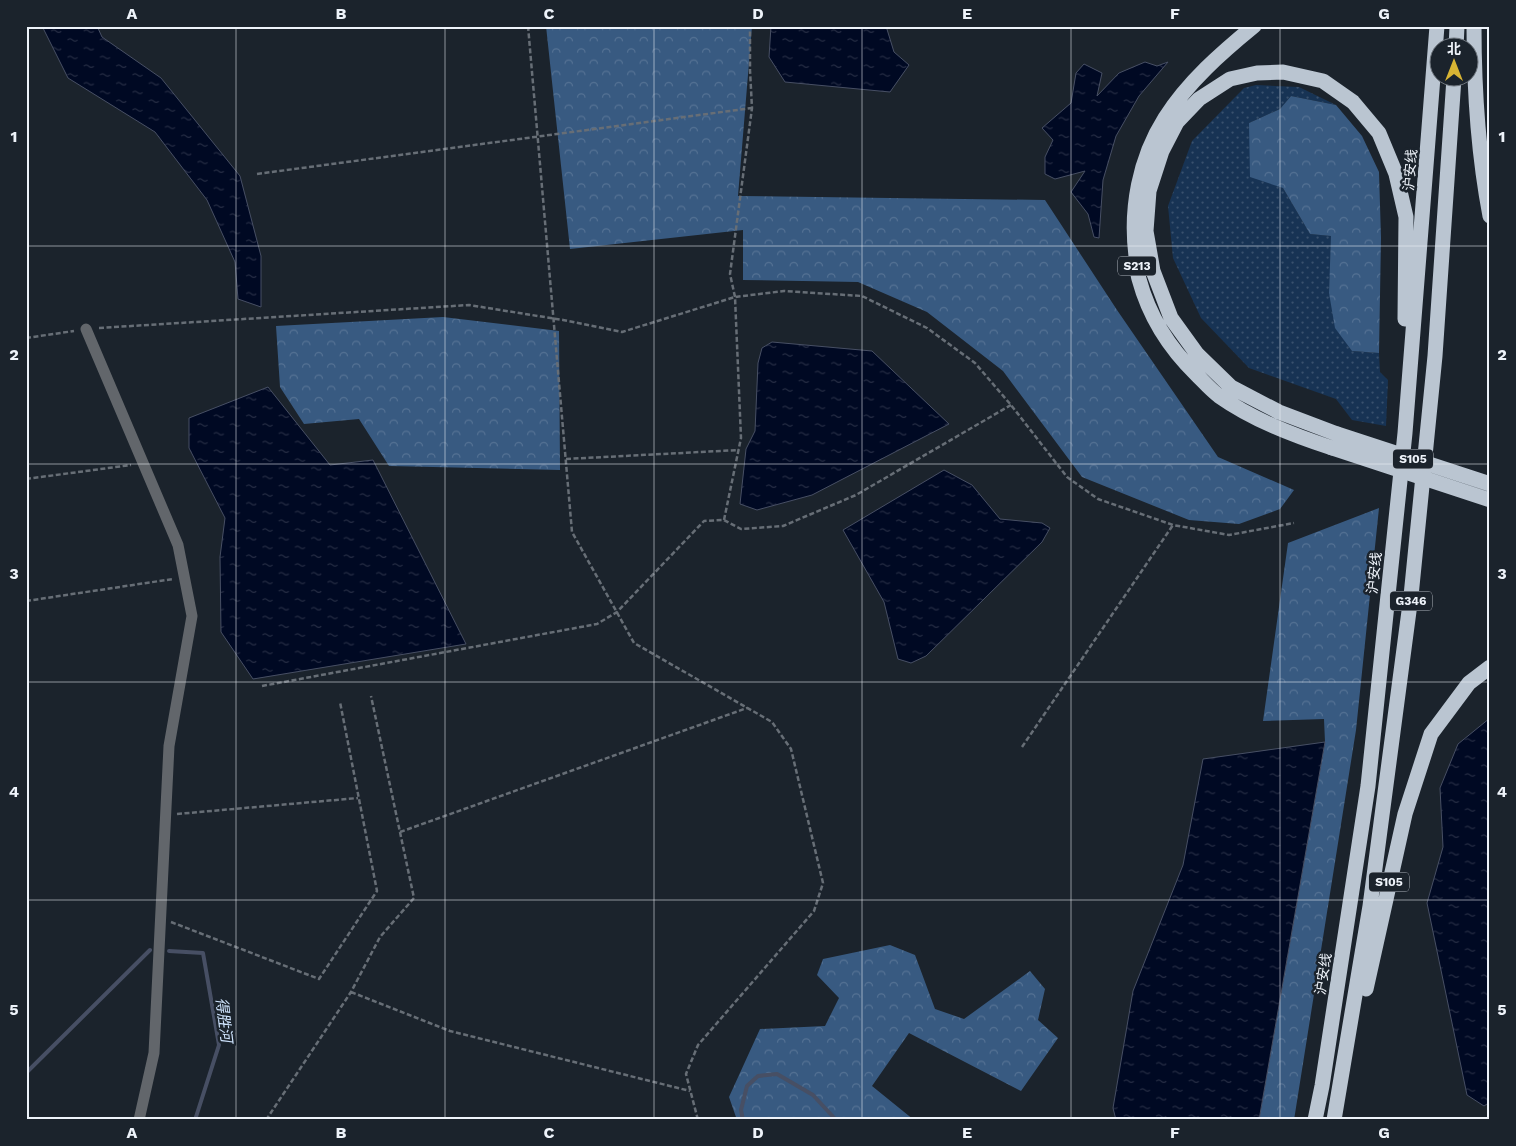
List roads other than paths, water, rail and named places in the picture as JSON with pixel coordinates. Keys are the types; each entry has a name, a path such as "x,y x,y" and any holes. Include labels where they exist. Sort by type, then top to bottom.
{"highway":[{"name":"S213","path":"1254,26 1187,86 1164,119 1148,150 1136,191 1133,233 1138,278 1154,320 1180,359 1218,396 1265,423 1335,441 1490,500"},
{"name":"沪安线","path":"1315,1120 1322,1086 1368,786 1405,433 1437,26"},
{"path":"1474,26 1474,81 1481,166 1490,216"},
{"path":"1335,441 1230,387 1197,354 1171,318 1154,271 1146,231 1149,191 1162,151 1178,122 1199,99 1230,79 1257,73 1283,72 1323,81 1353,102 1379,133 1396,174 1406,217 1405,433"},
{"name":"G346","path":"1336,1120 1370,906 1411,596 1435,356 1453,88"},
{"name":"S105","path":"1335,441 1490,484"},
{"name":"S105","path":"1336,1120 1405,814 1431,734 1469,683 1490,668"}],"street":[{"path":"86,329 178,545 192,616 169,746 154,1052 140,1120"}],"water":[{"path":"42,26 97,26 102,37 161,78 240,176 261,256 261,307 238,299 235,262 207,200 155,132 68,78"},
{"path":"771,26 886,26 894,52 909,65 890,92 785,82 769,57"},
{"path":"1145,62 1157,66 1168,62 1139,96 1116,136 1103,180 1099,238 1094,237 1088,214 1071,192 1085,171 1055,179 1045,174 1045,157 1053,140 1042,128 1071,103 1076,73 1084,64 1102,73 1097,96 1119,73"},
{"path":"772,342 872,351 949,424 812,495 757,510 740,504 746,449 755,431 758,363 762,348"},
{"path":"268,387 330,465 373,460 466,644 253,679 221,632 220,557 225,518 189,448 189,418"},
{"path":"944,470 972,485 1000,519 1042,523 1050,528 1042,542 926,656 911,663 898,659 884,602 843,530"},
{"path":"1490,718 1490,1102 1484,1106 1467,1095 1427,903 1443,847 1440,788 1458,744"},
{"path":"1325,742 1259,1120 1116,1120 1113,1108 1133,991 1183,865 1203,759"}],"waterway":[{"name":"得胜河","path":"26,1073 150,950"},
{"name":"得胜河","path":"169,951 203,953 219,1045 195,1120"},
{"name":"得胜河","path":"743,1120 741,1110 747,1086 758,1076 777,1074 813,1095 836,1120"}]}
